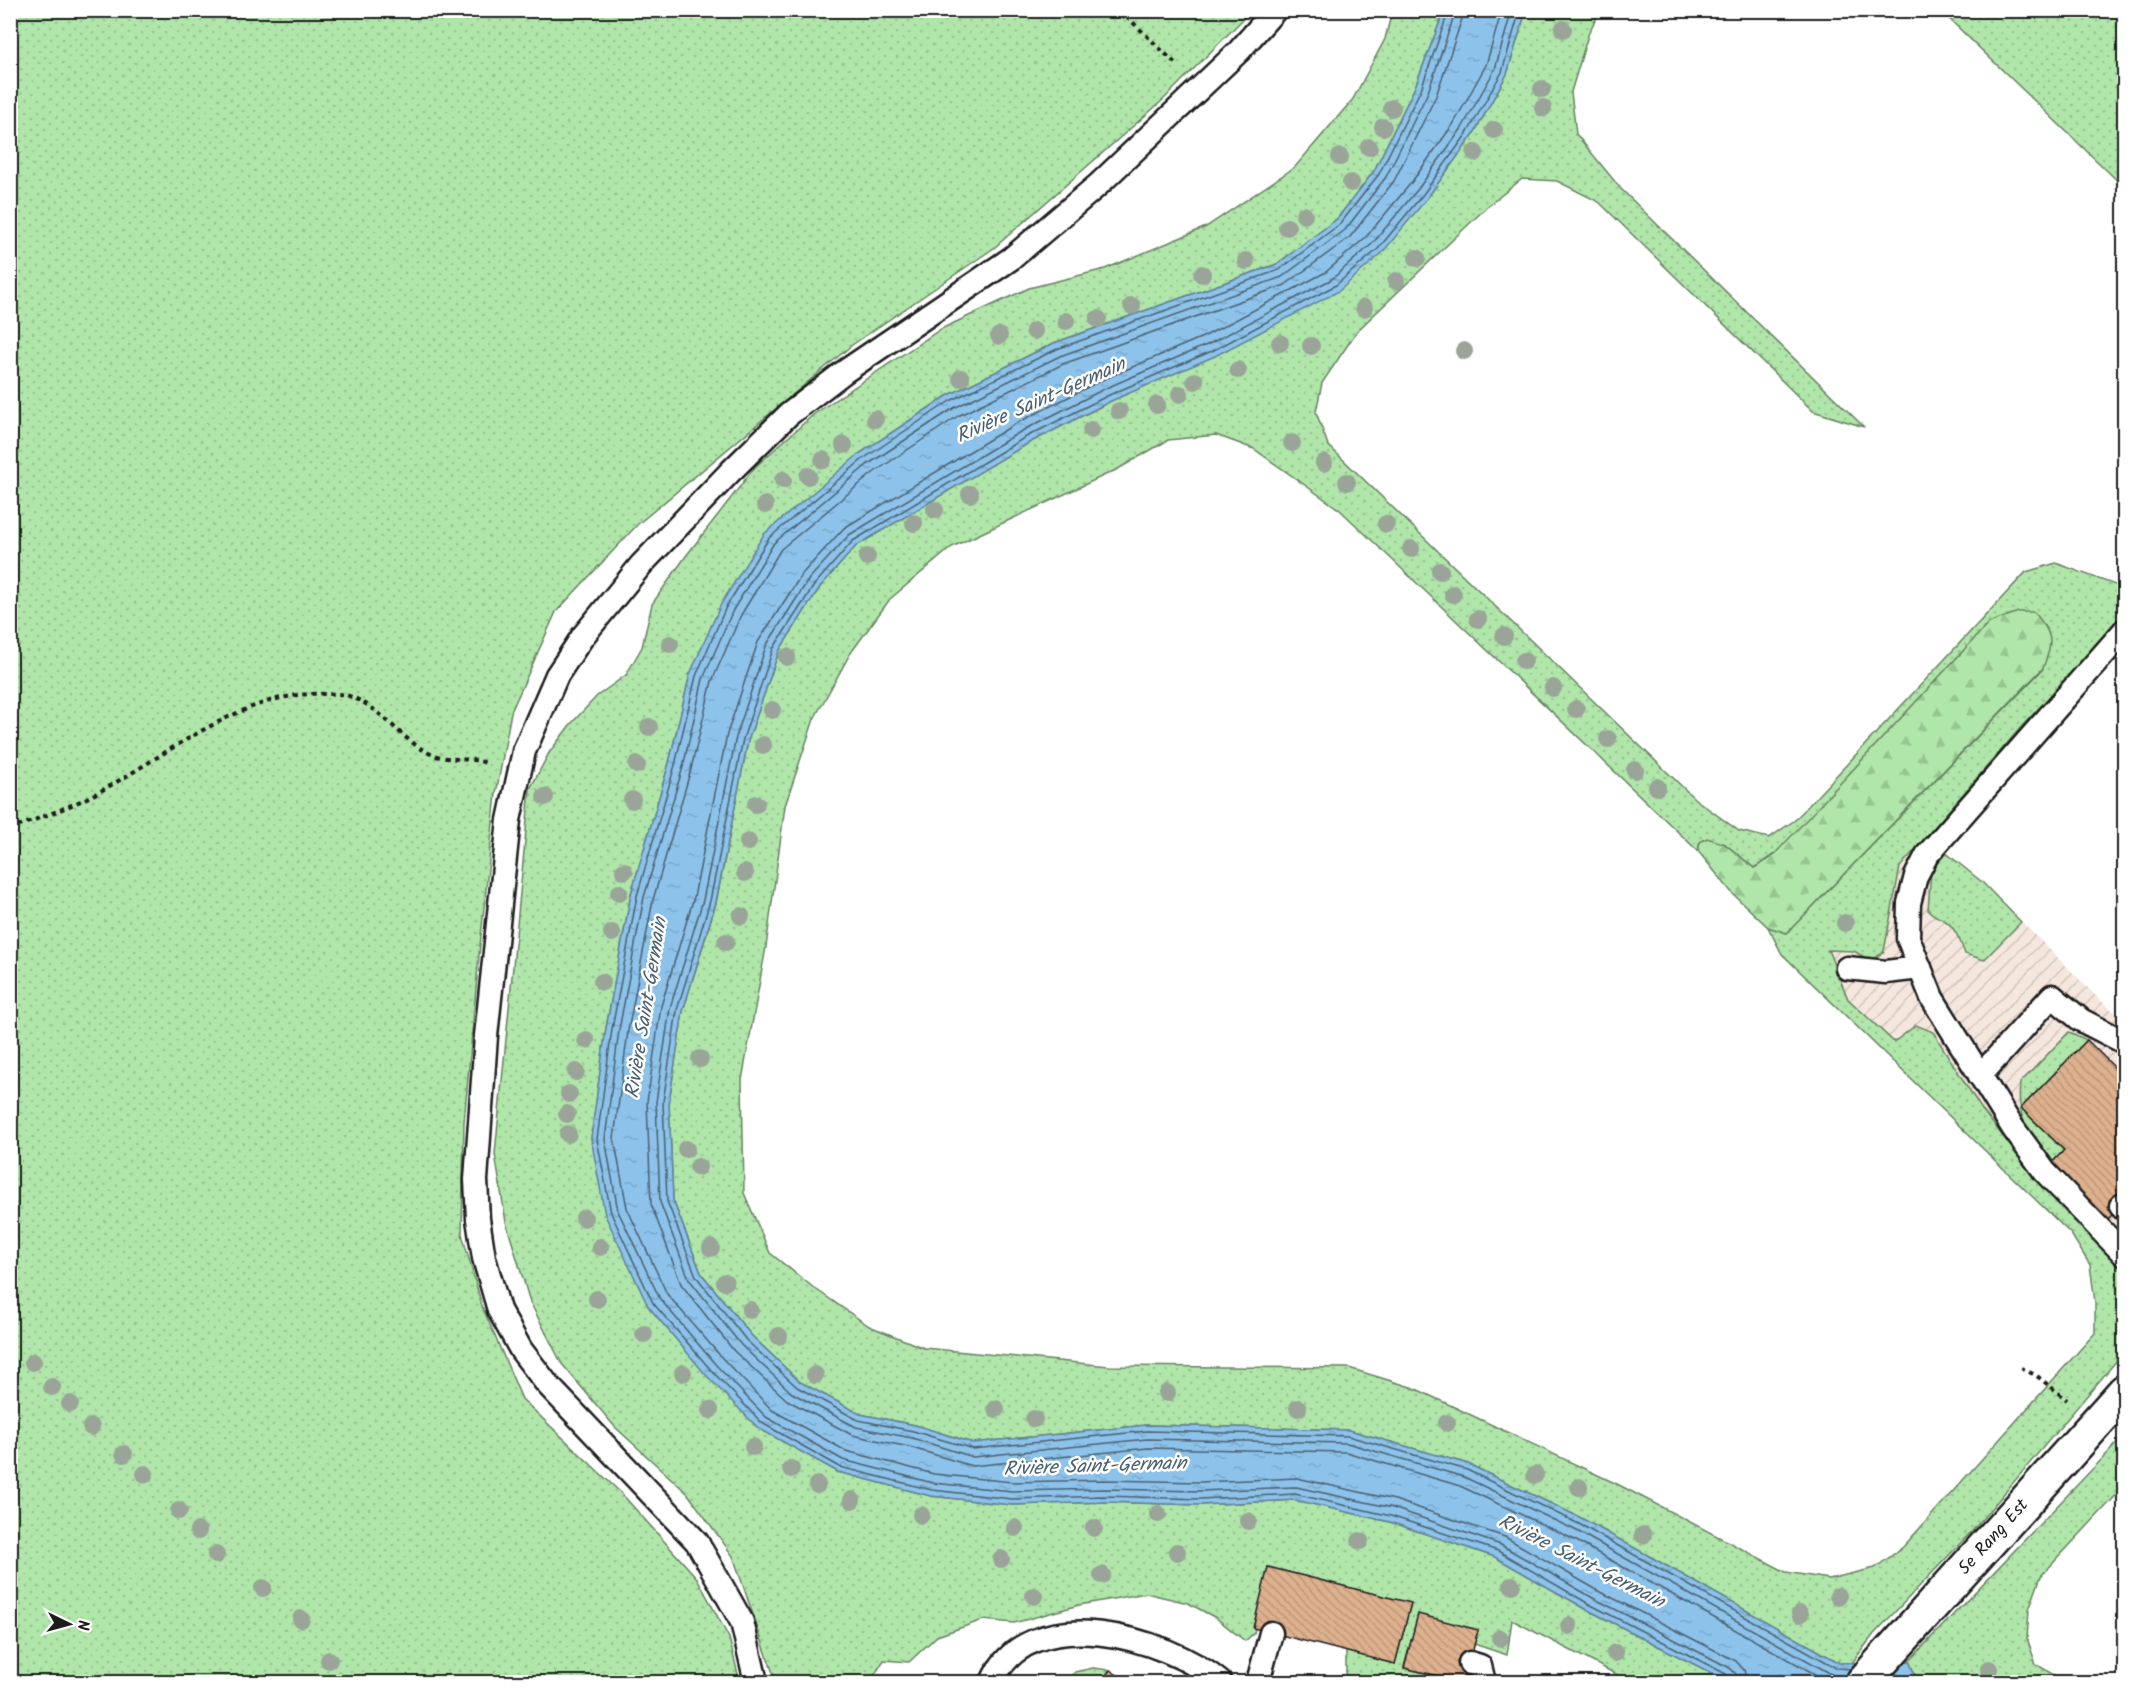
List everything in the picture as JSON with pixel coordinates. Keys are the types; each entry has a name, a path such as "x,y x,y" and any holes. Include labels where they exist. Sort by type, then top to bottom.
{"street":[{"name":"5e Rang Est","path":"1863,1683 2124,1392"}],"lane":[{"path":"756,1683 742,1622 697,1542 547,1384 521,1350 500,1310 484,1258 478,1219 476,1180 486,1036 509,820 517,776 540,710 557,675 583,636 641,565 731,471 788,415 844,372 1012,258 1098,184 1200,88 1239,51 1275,10"},
{"path":"2124,631 1927,855 1916,876 1910,903 1908,938 1932,998 1980,1076 2045,1172 2124,1254"},
{"path":"1847,968 1886,972 1920,968"},
{"path":"1980,1076 2052,996 2081,1020 2124,1042"},
{"path":"992,1683 998,1669 1008,1658 1025,1646 1054,1637 1092,1631 1149,1643 1182,1657 1220,1683"},
{"path":"1258,1683 1272,1633"},
{"path":"1470,1663 1480,1666 1484,1683"}],"path":[{"path":"1120,10 1200,88"},
{"path":"10,830 94,795 209,727 260,705 305,693 348,695 374,708 431,754 476,759 517,776"},
{"path":"2021,1368 2037,1376 2096,1424"}],"shaded area":[{"path":"1902,814 1982,882 2100,1000 2124,1020 2124,1260 1848,999 1787,933"}],"green space":[{"path":"11,10 1251,11 1163,100 994,248 852,345 638,524 556,612 511,712 496,794 479,955 464,1122 462,1234 482,1306 522,1399 621,1493 697,1578 729,1638 740,1682 11,1682"},
{"path":"1392,11 1444,11 1415,87 1374,171 1337,219 1277,264 1054,343 947,396 859,454 690,674 669,763 631,894 606,1028 591,1139 648,1306 706,1374 758,1428 838,1472 931,1496 1012,1505 1105,1502 1200,1505 1295,1500 1390,1522 1495,1557 1586,1609 1729,1682 1631,1682 1512,1620 1507,1655 1474,1644 1478,1630 1418,1615 1404,1668 1460,1682 1346,1682 1346,1651 1395,1664 1411,1603 1268,1567 1254,1633 1245,1641 1216,1618 1188,1603 1146,1593 1079,1605 1014,1623 983,1620 937,1636 909,1662 884,1660 870,1682 776,1682 733,1556 688,1494 615,1427 562,1364 530,1302 506,1222 495,1154 530,789 549,753 570,725 597,696 626,675 642,647 652,604 755,467 814,414 941,329 1029,288 1105,269 1206,227 1295,167 1353,99 1385,39"},
{"path":"1526,11 1600,11 1589,32 1571,92 1576,134 1621,189 1864,427 1813,411 1599,202 1557,181 1522,179 1489,205 1357,331 1322,383 1316,412 1328,445 1695,799 1739,831 1769,838 1795,820 2026,572 2056,563 2118,586 2124,596 2124,618 2022,726 1900,867 1884,951 1871,961 1854,951 1828,950 1848,999 1894,1042 1916,1025 1933,1032 1982,1110 2033,1174 2124,1260 2124,1352 1973,1530 1874,1634 1852,1663 1840,1663 1581,1518 1468,1464 1349,1430 1147,1425 973,1443 915,1425 860,1414 800,1382 751,1335 701,1273 673,1200 669,1102 683,1011 716,903 748,741 779,651 820,587 856,546 1027,444 1111,401 1428,197 1473,135 1507,74","holes":["1216,435 1254,449 1340,510 1698,851 1700,842 1725,844 1754,868 2043,669 1787,933 1768,927 1782,954 2071,1234 2090,1265 2095,1302 2095,1333 1903,1547 1875,1568 1829,1579 1786,1572 1619,1485 1414,1388 1349,1368 1109,1366 924,1348 869,1326 814,1288 770,1253 744,1193 742,1080 766,947 785,806 814,719 850,654 890,599 952,547 1118,469 1168,440"]},
{"path":"1941,11 2124,11 2124,187"},
{"path":"2018,612 2034,612 2048,633 2049,651 2043,668 1787,933 1768,927 1733,894 1698,851 1700,842 1707,838 1725,844 1754,868 1771,858 1989,623"},
{"path":"1945,852 1982,882 2021,922 1984,960 1965,954 1951,926 1928,910 1931,872"},
{"path":"2069,1032 2087,1040 2021,1108 2064,1150 2050,1165 2022,1118 2019,1096 2020,1083"},
{"path":"2124,1436 2124,1487 2041,1576 2029,1610 2027,1639 2036,1664 2065,1682 1918,1682 1909,1661"},
{"path":"1093,1668 1110,1670 1101,1682 1066,1682 1075,1672"}],"water":[{"name":"Rivière Saint-Germain","path":"1444,11 1526,11 1507,74 1473,135 1428,197 1382,253 1339,291 1215,356 1111,401 1027,444 856,546 820,587 779,651 748,741 716,902 683,1011 669,1102 673,1200 701,1273 751,1335 800,1382 860,1414 915,1425 973,1443 1147,1425 1349,1430 1468,1464 1581,1518 1840,1663 1909,1661 1918,1682 1729,1682 1586,1609 1495,1557 1390,1522 1295,1500 1200,1505 1105,1502 1012,1505 931,1496 838,1472 758,1428 706,1375 648,1306 605,1215 591,1138 606,1028 631,894 669,763 690,674 721,604 764,534 859,454 947,396 1054,343 1277,264 1337,219 1374,171 1415,87"}],"building":[{"path":"2087,1040 2124,1077 2124,1203 2107,1220 2050,1165 2064,1150 2021,1108"},
{"path":"1268,1567 1411,1603 1395,1664 1253,1628"},
{"path":"1418,1614 1478,1630 1465,1682 1404,1668"},
{"path":"1110,1670 1128,1682 1101,1682"}]}
